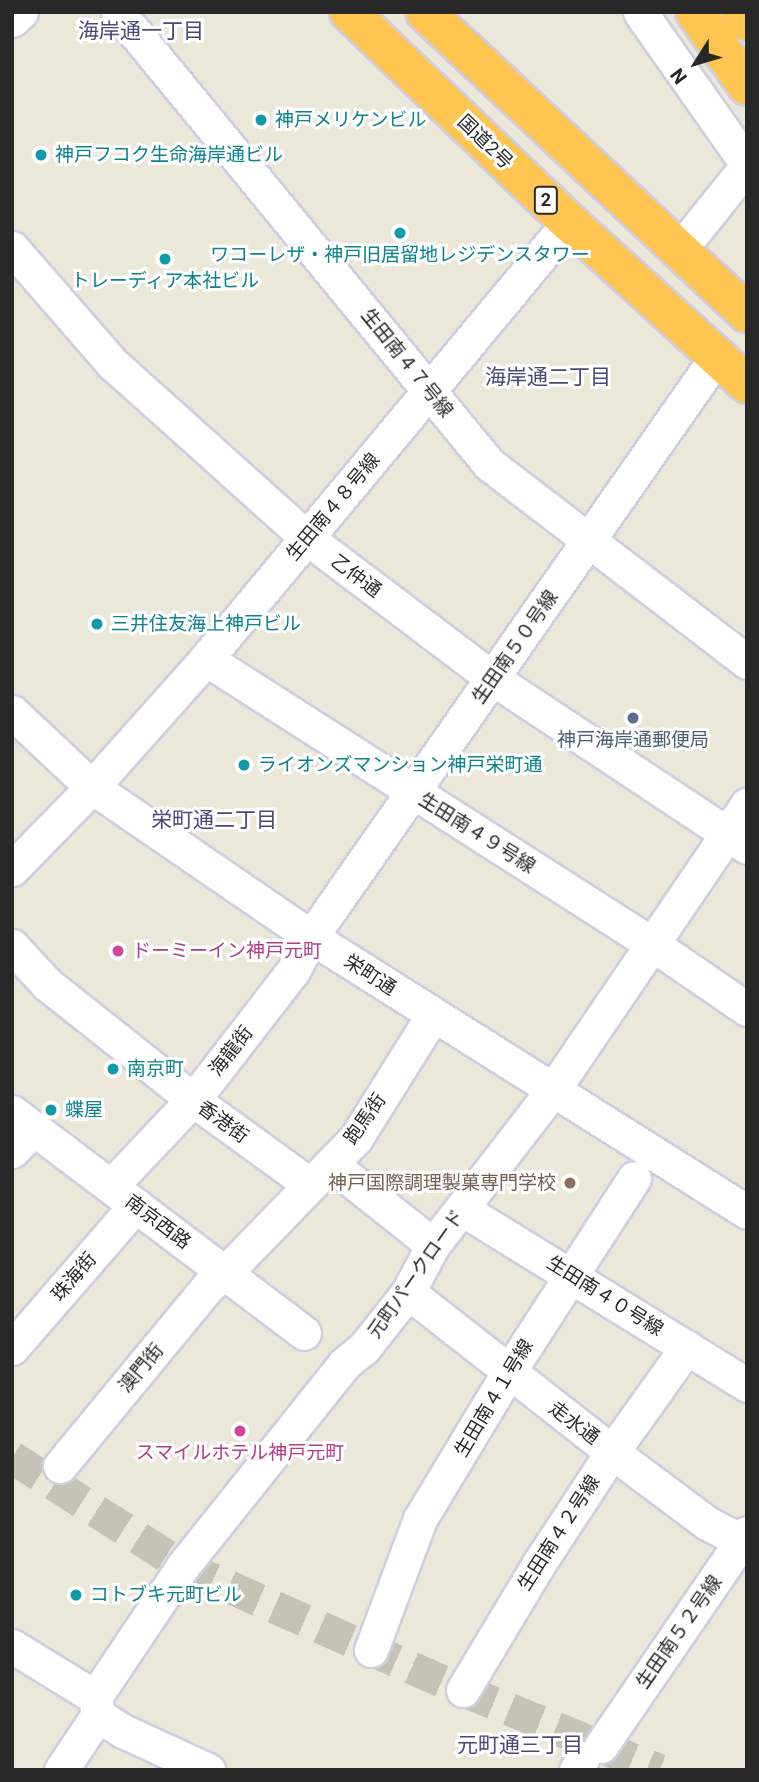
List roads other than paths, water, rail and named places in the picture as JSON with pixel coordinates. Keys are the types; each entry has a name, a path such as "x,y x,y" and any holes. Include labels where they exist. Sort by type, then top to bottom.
{"highway":[{"name":"国道2号","path":"349,12 569,222 747,384"},
{"path":"425,12 678,252 747,313"},
{"path":"695,12 747,86"},
{"path":"741,12 747,21"}],"street":[{"path":"12,20 21,12"},
{"name":"生田南４７号線","path":"118,12 489,464 747,662"},
{"path":"640,12 746,160 742,172 678,252"},
{"name":"生田南４８号線","path":"12,869 92,787 206,659 569,222"},
{"name":"乙仲通","path":"12,248 113,364 307,538 492,678 737,841"},
{"name":"生田南５０号線","path":"311,937 717,356"},
{"name":"生田南４９号線","path":"206,659 652,944 747,1009"},
{"name":"栄町通","path":"12,712 92,787 311,937 747,1212"},
{"name":"元町パークロード","path":"61,1770 183,1566 344,1364 364,1348 408,1293 433,1245 553,1090 652,944 737,841 747,805"},
{"name":"海龍街","path":"123,1196 192,1099 292,971 311,937"},
{"name":"香港街","path":"12,946 47,984 192,1099 320,1174 433,1245"},
{"name":"跑馬街","path":"225,1273 355,1138 433,1015"},
{"name":"南京西路","path":"19,1130 123,1196 344,1364"},
{"name":"生田南４１号線","path":"375,1641 420,1519 508,1373 634,1178"},
{"name":"珠海街","path":"12,1348 123,1196"},
{"name":"生田南４０号線","path":"462,1209 747,1385"},
{"name":"澳門街","path":"60,1466 209,1285 225,1273"},
{"name":"走水通","path":"408,1293 508,1373 707,1523 745,1540"},
{"name":"生田南４２号線","path":"463,1690 538,1565 612,1452 687,1347"},
{"name":"生田南５２号線","path":"592,1751 745,1540"},
{"path":"12,1646 97,1706 123,1731 208,1770"}],"tunnel":[{"path":"12,1457 183,1566 463,1690 659,1770"}],"place":[{"name":"神戸メリケンビル","path":"261,120"},
{"name":"神戸フコク生命海岸通ビル","path":"41,155"},
{"name":"ワコーレザ・神戸旧居留地レジデンスタワー","path":"400,233"},
{"name":"トレーディア本社ビル","path":"165,259"},
{"name":"三井住友海上神戸ビル","path":"97,624"},
{"name":"神戸海岸通郵便局","path":"633,718"},
{"name":"ライオンズマンション神戸栄町通","path":"244,765"},
{"name":"ドーミーイン神戸元町","path":"118,951"},
{"name":"南京町","path":"113,1069"},
{"name":"蝶屋","path":"51,1110"},
{"name":"神戸国際調理製菓専門学校","path":"570,1183"},
{"name":"スマイルホテル神戸元町","path":"240,1431"},
{"name":"コトブキ元町ビル","path":"76,1595"}],"district":[{"name":"海岸通一丁目","path":"141,31"},
{"name":"海岸通二丁目","path":"548,377"},
{"name":"栄町通二丁目","path":"214,820"},
{"name":"元町通三丁目","path":"520,1745"}]}
